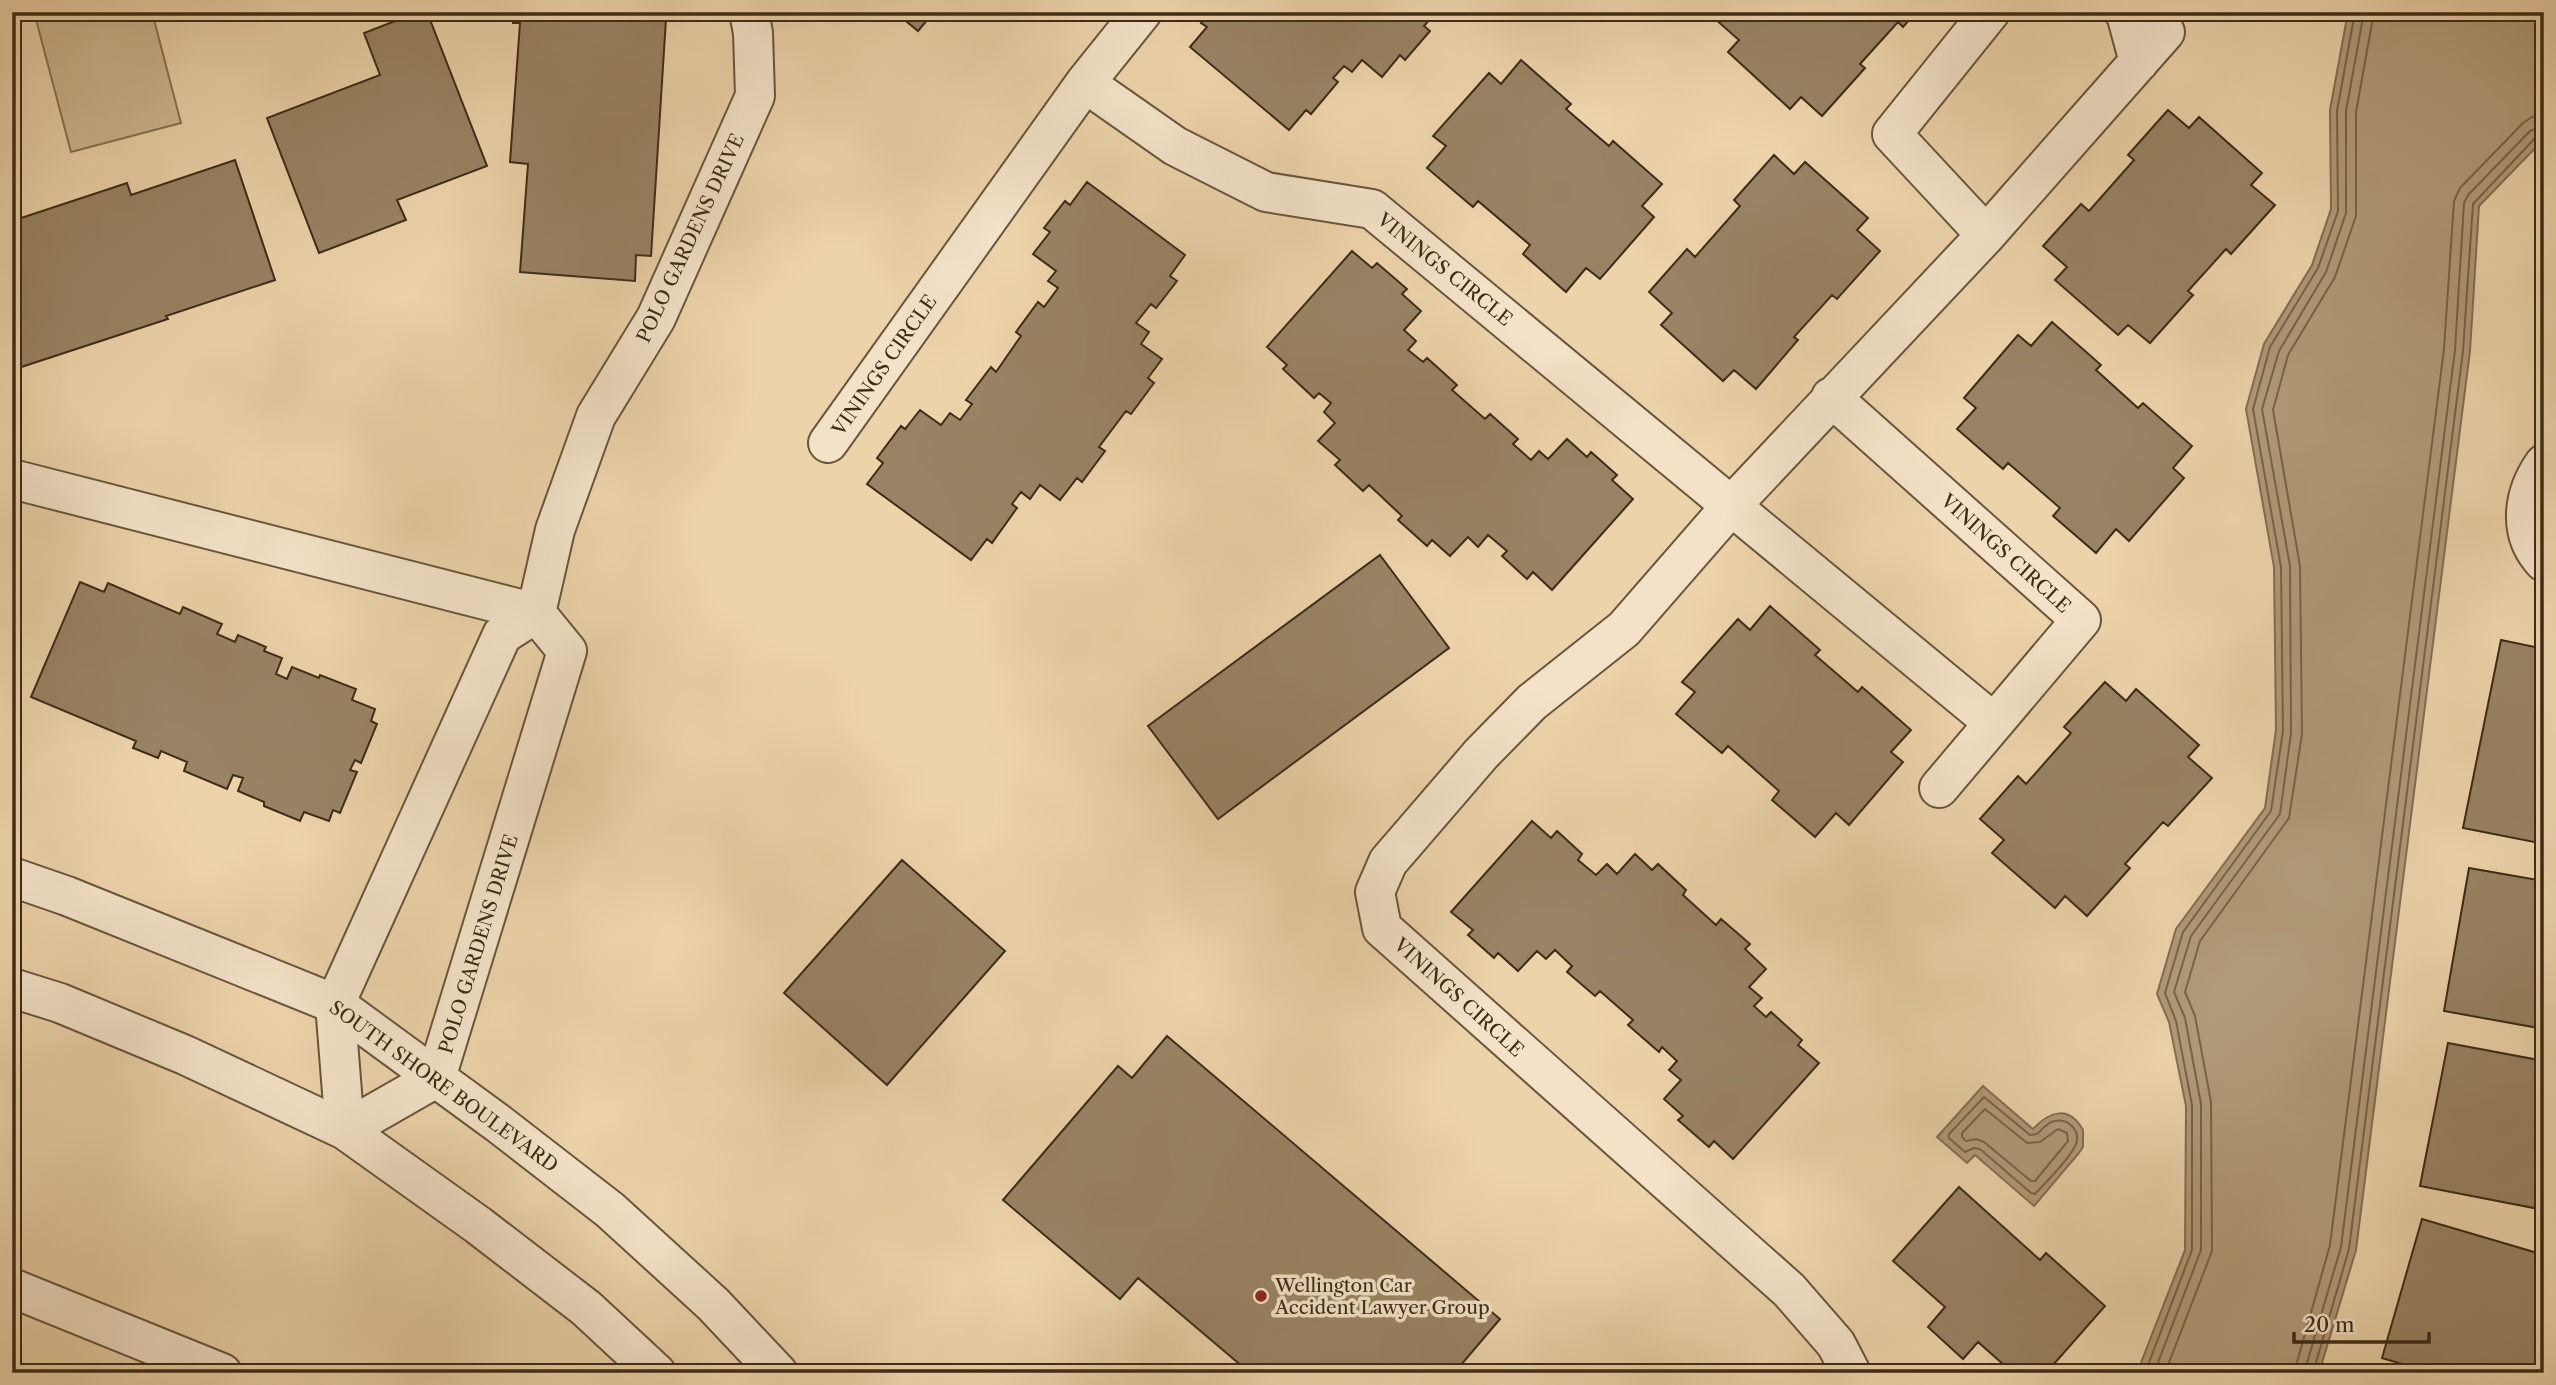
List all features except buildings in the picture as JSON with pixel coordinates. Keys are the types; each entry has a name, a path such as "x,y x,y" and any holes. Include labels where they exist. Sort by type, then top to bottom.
{"street":[{"name":"POLO GARDENS DRIVE","path":"345,1130 436,1078 567,651 536,614 555,530 596,416 656,318 755,96 753,33 749,12"},
{"name":"VININGS CIRCLE","path":"828,443 1085,83 1142,12"},
{"path":"1986,235 1892,134 1990,12"},
{"path":"2124,12 2138,62"},
{"name":"VININGS CIRCLE","path":"1851,1373 1836,1344 1789,1290 1382,928 1375,892 1388,862 1481,754 1532,702 1624,629 1831,397 1986,235 2165,32"},
{"name":"VININGS CIRCLE","path":"1085,83 1175,146 1266,192 1372,209 1994,723"},
{"name":"VININGS CIRCLE","path":"1831,397 2081,620 1939,788"},
{"path":"2544,464 2532,480 2525,504 2527,530 2536,554 2544,562"},
{"path":"12,479 536,614"},
{"path":"345,1130 335,1004 502,635 536,614"},
{"name":"SOUTH SHORE BOULEVARD","path":"12,877 67,896 335,1004 610,1210 713,1304 778,1373"},
{"path":"12,988 60,1003 185,1055 345,1130 478,1225 586,1308 656,1373"},
{"path":"12,1288 222,1373"}],"shaded area":[{"path":"34,12 152,12 181,123 71,152"}],"water":[{"path":"2348,12 2544,12 2544,139 2479,206 2470,351 2356,1250 2319,1373 2137,1373 2185,1250 2186,1106 2169,1022 2157,994 2176,929 2265,808 2276,730 2274,567 2246,409 2264,344 2312,265 2331,209 2330,110"},
{"path":"1983,1086 2033,1129 2046,1118 2059,1113 2072,1117 2083,1130 2083,1147 2034,1206 1975,1155 1967,1163 1937,1137"}],"place":[{"name":"Wellington Car Accident Lawyer Group","path":"1261,1296"}]}
